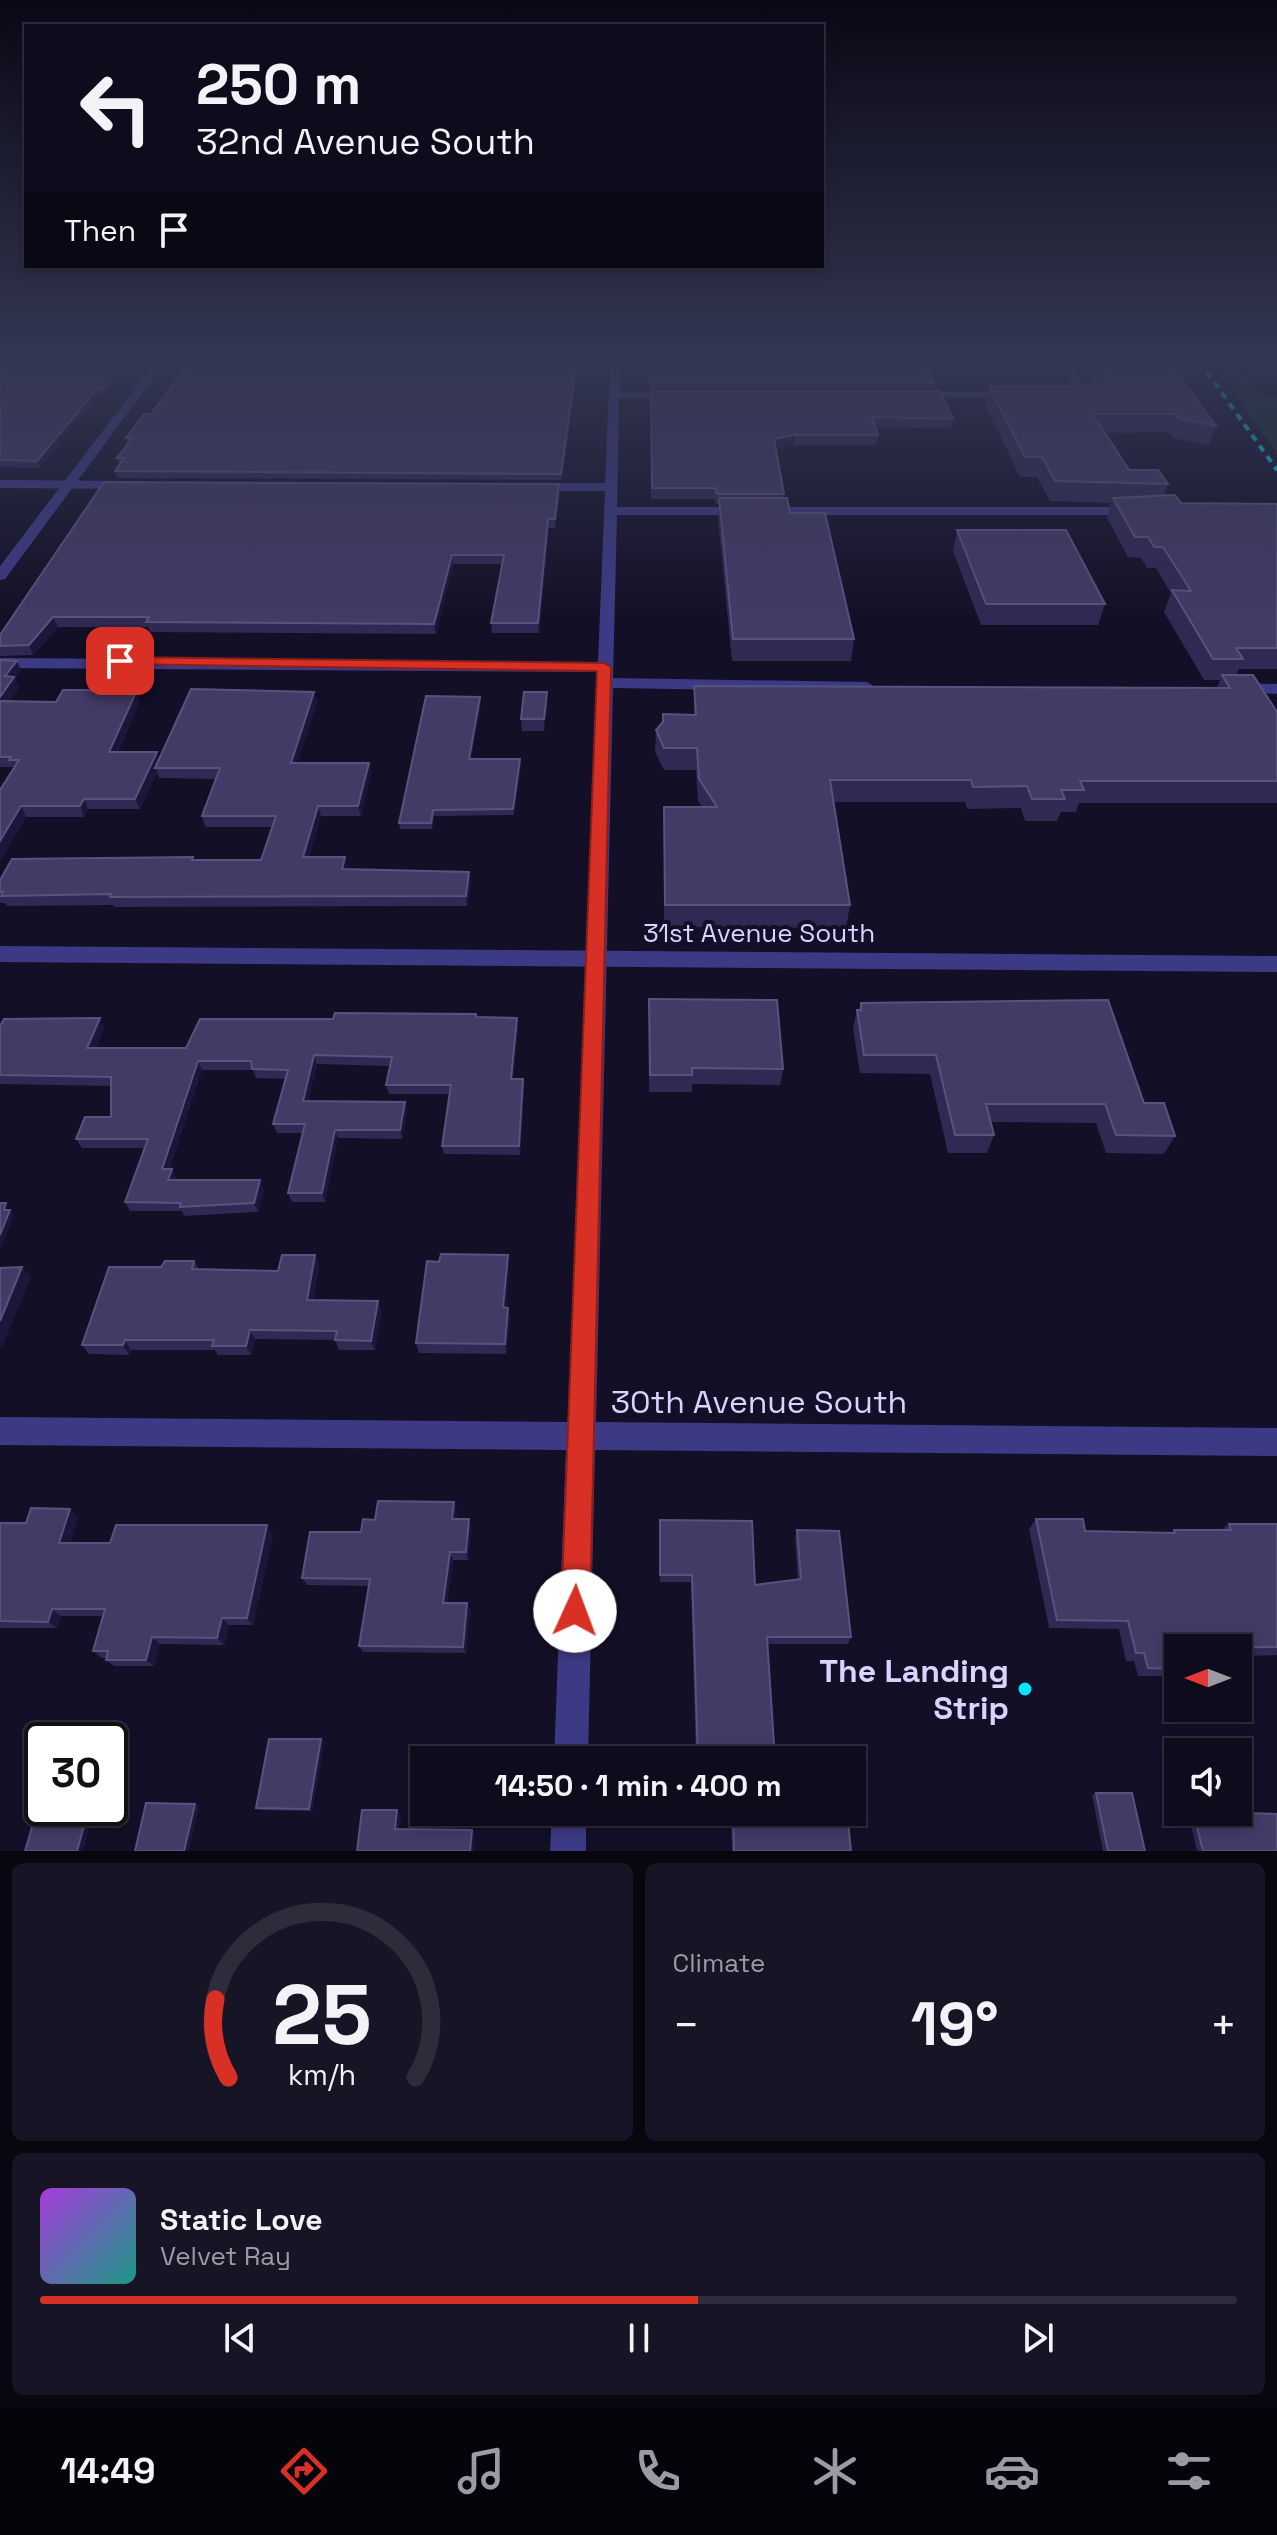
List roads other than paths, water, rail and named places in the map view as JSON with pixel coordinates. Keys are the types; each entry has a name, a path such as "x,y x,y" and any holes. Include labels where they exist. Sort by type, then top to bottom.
{"street":[{"path":"0,576 96,447"},
{"path":"571,1746 612,447"},
{"path":"0,484 150,485"},
{"path":"511,487 611,487"},
{"path":"610,511 1148,511"},
{"path":"0,663 604,675 883,687"},
{"path":"1221,688 1277,689"},
{"name":"31st Avenue South","path":"0,954 1277,964"},
{"name":"30th Avenue South","path":"0,1431 1277,1442"},
{"path":"568,1851 569,1826"}],"railway":[{"path":"1261,447 1277,470"}],"place":[{"name":"The Landing Strip","path":"1025,1689"}]}
